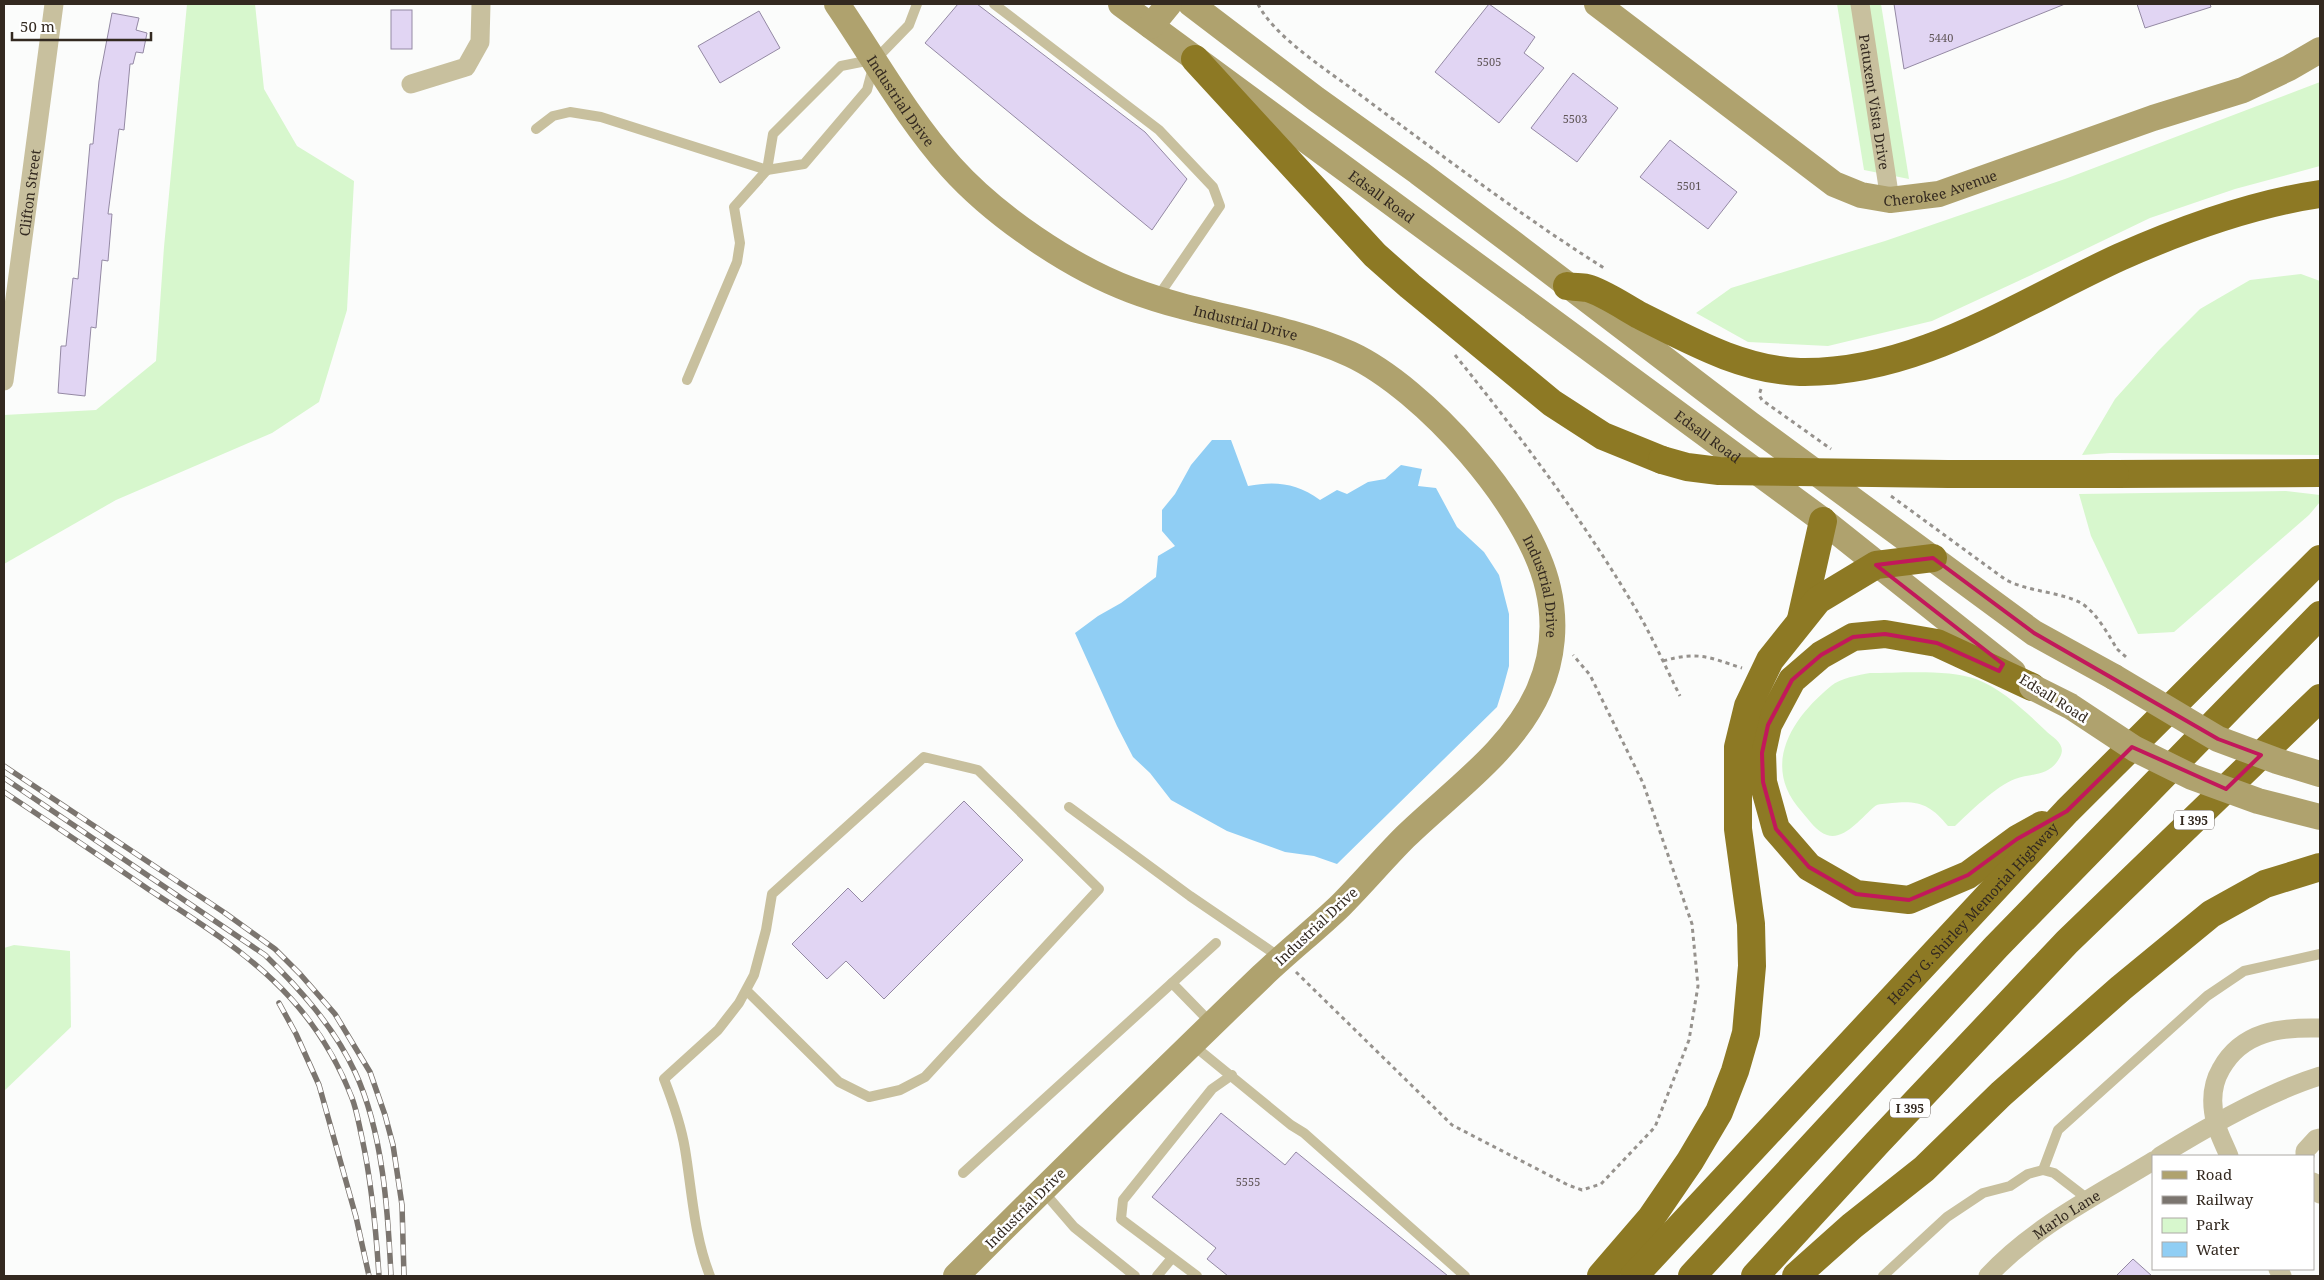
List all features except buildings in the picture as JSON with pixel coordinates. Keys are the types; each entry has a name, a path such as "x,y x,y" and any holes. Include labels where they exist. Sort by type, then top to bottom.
{"highway":[{"path":"1195,59 1375,255 1410,286 1552,403 1604,436 1662,460 1687,467 1719,471 1948,474 2308,473"},
{"path":"1567,286 1589,288 1698,345 1734,360 1766,368 1798,372 1859,368 1896,360 1943,342 2120,257 2179,232 2244,211 2320,194"},
{"path":"1801,620 1823,521"},
{"path":"1602,1276 1651,1218 1690,1161 1719,1112 1735,1071 1746,1033 1751,989 1751,924 1738,829 1738,747 1748,706 1770,660 1818,600 1876,565 1933,558"},
{"name":"Henry G. Shirley Memorial Highway","path":"1634,1276 2067,811 2320,560"},
{"path":"1692,1276 2003,940 2320,615"},
{"path":"2032,687 1937,643 1885,634 1853,637 1821,655 1792,680 1768,725 1762,753 1763,782 1776,829 1809,867 1856,894 1909,900 1968,875 2017,839 2067,811"},
{"name":"I 395","path":"1755,1276 2067,942 2320,698"},
{"path":"1796,1276 1852,1226 1924,1169 2001,1094 2150,963 2211,914 2264,884 2320,867"},
{"path":"2150,963 2216,923 2276,895 2320,885"}],"main road":[{"name":"Edsall Road","path":"1121,4 1405,211 1823,521 2032,687 2070,706 2135,749 2192,777 2258,801 2320,818"},
{"path":"1151,26 1169,4"},
{"name":"Cherokee Avenue","path":"1597,4 1834,184 1861,195 1890,200 1939,194 2154,118 2243,90 2289,68 2320,50"},
{"path":"1172,41 1196,5 1316,99 1418,172 1567,286 2034,632 2218,739 2277,762 2320,774"},
{"name":"Industrial Drive","path":"845,8 875,60 937,150 973,189 1027,232 1086,270 1129,289 1322,344 1347,353 1391,378 1430,411 1464,447 1521,523 1537,554 1548,585 1553,632 1549,661 1538,692 1516,730 1454,793 1406,836 1338,908 1291,968 1212,1025 956,1276"}],"street":[{"name":"Clifton Street","path":"4,381 10,278 54,4"},
{"path":"410,84 466,67 480,42 481,4"},
{"name":"Patuxent Vista Drive","path":"1860,4 1890,200"},
{"path":"2229,1155 2216,1125 2212,1097 2214,1087 2225,1061 2245,1041 2271,1031 2288,1028 2320,1028"},
{"path":"2162,1155 2264,1098 2320,1076"},
{"path":"2305,1155 2305,1151 2316,1139 2320,1138"},
{"name":"Marlo Lane","path":"1988,1276 2020,1244 2152,1162"}],"lane":[{"path":"536,129 553,116 570,112 601,117 767,170 804,164 867,90 875,60 909,26 917,4"},
{"path":"994,4 1159,130 1213,187 1220,206 1157,298"},
{"path":"687,380 737,262 740,243 734,207 767,170 773,134 841,66 875,60"},
{"path":"710,1276 701,1254 685,1146 676,1112 664,1079 718,1030 739,1003 754,974 766,930 772,894 924,757 978,770 1099,888 925,1077 900,1090 869,1097 839,1082 746,990"},
{"path":"1069,807 1291,968"},
{"path":"963,1173 1216,943"},
{"path":"2043,1170 2058,1130 2207,996 2244,971 2320,954"},
{"path":"1172,983 1212,1025"},
{"path":"1192,1044 1291,1125 1304,1133 1465,1276"},
{"path":"1197,1276 1121,1220 1123,1200 1212,1089 1232,1075"},
{"path":"1883,1276 1954,1212 1983,1193 2010,1186 2028,1174 2043,1170 2054,1173 2089,1200"},
{"path":"1042,1190 1074,1226 1135,1276"},
{"path":"1157,1276 1172,1258"}],"path":[{"path":"1454,353 1536,458 1597,546 1642,619 1680,696"},
{"path":"1663,661 1693,654 1708,657 1762,676"},
{"path":"1291,968 1452,1125 1568,1185 1582,1190 1601,1184 1655,1127 1689,1040 1698,986 1692,924 1643,783 1590,675"}],"highlighted area":[{"path":"1933,558 2034,633 2218,739 2261,755 2226,789 2132,747 2067,811 2017,839 1968,875 1909,900 1856,894 1809,867 1776,829 1763,782 1762,753 1768,725 1792,680 1821,655 1853,637 1885,634 1937,643 1999,671 2003,664 1876,565"}],"green space":[{"path":"187,4 255,4 264,89 297,146 354,181 347,310 319,402 272,433 116,500 4,564 4,415 96,410 156,361 164,247"},
{"path":"1837,4 1881,4 1909,179 1864,170"},
{"path":"2320,82 2320,166 2235,189 2150,218 1932,321 1828,346 1748,342 1696,313 1731,288 1885,241 2065,179"},
{"path":"2301,274 2320,281 2320,455 2111,453 2082,455 2115,399 2159,350 2200,309 2250,280"},
{"path":"2286,491 2320,495 2320,502 2309,515 2174,632 2138,634 2091,536 2079,494"},
{"path":"1870,673 1952,674 1986,683 2013,701 2055,739 2062,748 2060,757 2046,771 2015,779 2000,787 1955,826 1948,826 1936,813 1924,806 1917,803 1901,802 1876,806 1840,835 1827,835 1810,822 1790,795 1783,777 1782,760 1786,744 1804,713 1831,686 1844,679"},
{"path":"14,945 70,951 71,1027 4,1091 4,948"}],"water":[{"path":"1212,440 1231,440 1248,486 1285,485 1303,490 1320,500 1337,490 1347,494 1368,482 1385,479 1401,465 1422,469 1418,486 1436,488 1457,527 1484,552 1499,575 1509,614 1509,666 1497,707 1337,864 1314,856 1285,852 1227,831 1171,800 1150,773 1133,757 1075,633 1156,577 1158,556 1175,546 1162,531 1162,510 1175,494 1191,465"}],"railway":[{"path":"4,766 225,913 275,949 335,1014 370,1072 393,1145 402,1205 404,1276"},
{"path":"4,778 265,955 291,981 327,1024 347,1055 355,1072 372,1120 386,1199 391,1276"},
{"path":"4,792 241,953 293,1001 315,1029 335,1061 357,1113 371,1190 379,1276"},
{"path":"279,1003 296,1034 319,1085 356,1217 369,1276"}]}
